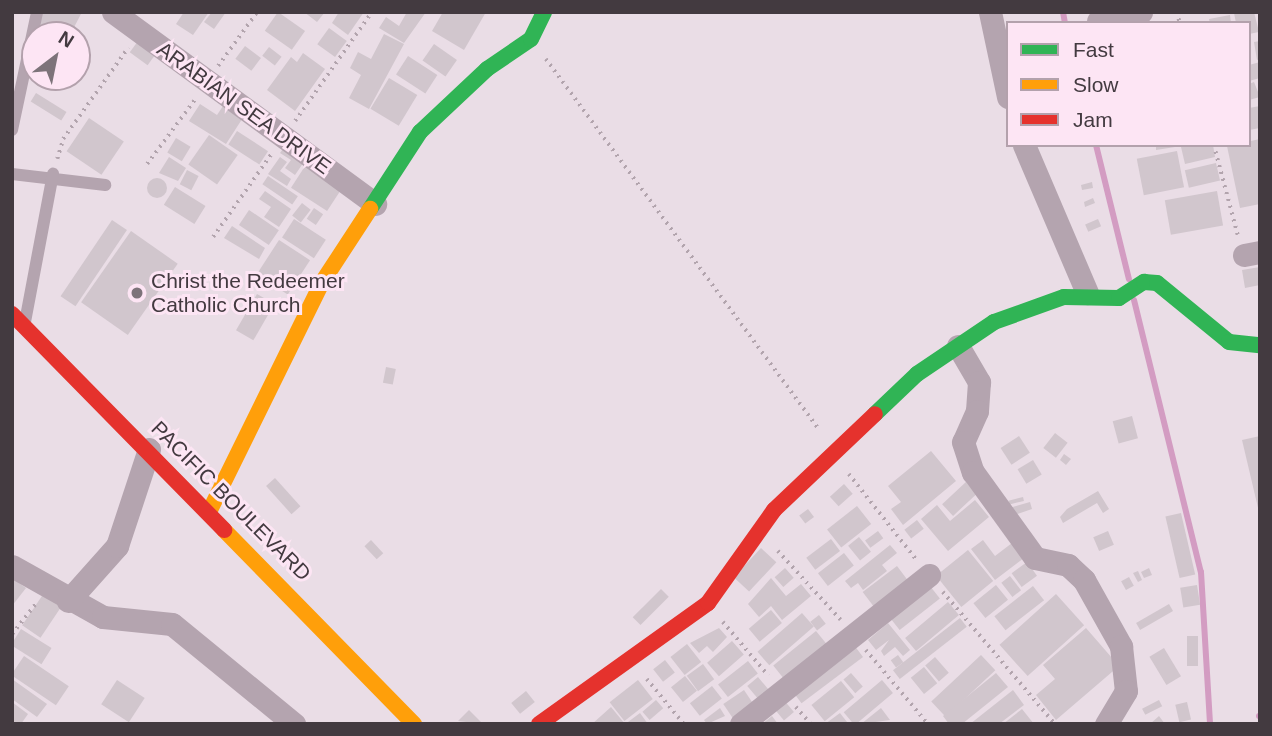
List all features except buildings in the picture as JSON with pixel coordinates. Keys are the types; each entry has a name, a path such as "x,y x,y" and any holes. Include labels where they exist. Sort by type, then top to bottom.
{"street":[{"name":"ARABIAN SEA DRIVE","path":"113,12 375,204"},
{"path":"210,510 321,284 420,132 487,69 531,39 544,12"},
{"path":"989,12 1006,88"},
{"path":"1098,21 1141,12"},
{"path":"1025,147 1087,293"},
{"path":"539,724 629,656 708,603 758,529 832,453 917,374 994,322 1087,293 1119,298 1144,282 1157,283 1228,342 1260,345"},
{"name":"PACIFIC BOULEVARD","path":"18,320 210,510 414,724"},
{"path":"958,346 979,382 977,411 962,442 973,472 1035,558 1068,565 1084,580 1121,646 1126,691 1106,724"},
{"path":"68,601 117,545 149,449"},
{"path":"12,566 46,590 103,617 172,624 293,724"},
{"path":"741,724 929,575"}],"lane":[{"path":"12,130 37,12"},
{"path":"12,174 53,174 105,185"},
{"path":"18,320 53,174"}],"path":[{"path":"53,174 63,139 140,32"},
{"path":"531,39 812,415 832,453 929,575 1055,724"},
{"path":"1215,147 1252,253"},
{"path":"12,634 46,590"},
{"path":"708,603 811,724"},
{"path":"629,656 684,724"}],"waterway":[{"path":"1063,12 1065,21"},
{"path":"1096,147 1129,279"},
{"path":"1134,300 1201,572 1210,724"}],"traffic: fast":[{"path":"370,209 420,132 487,69 531,39 544,12"},
{"path":"875,414 917,374 994,322 1064,297 1119,298 1144,282 1157,283 1229,342 1260,345"}],"traffic: slow":[{"path":"210,510 321,284 370,209"},
{"path":"224,530 414,724"}],"traffic: jam":[{"path":"12,314 224,530"},
{"path":"539,724 708,603 774,510 875,414"}],"place":[{"name":"Christ the Redeemer Catholic Church","path":"137,293"}]}
